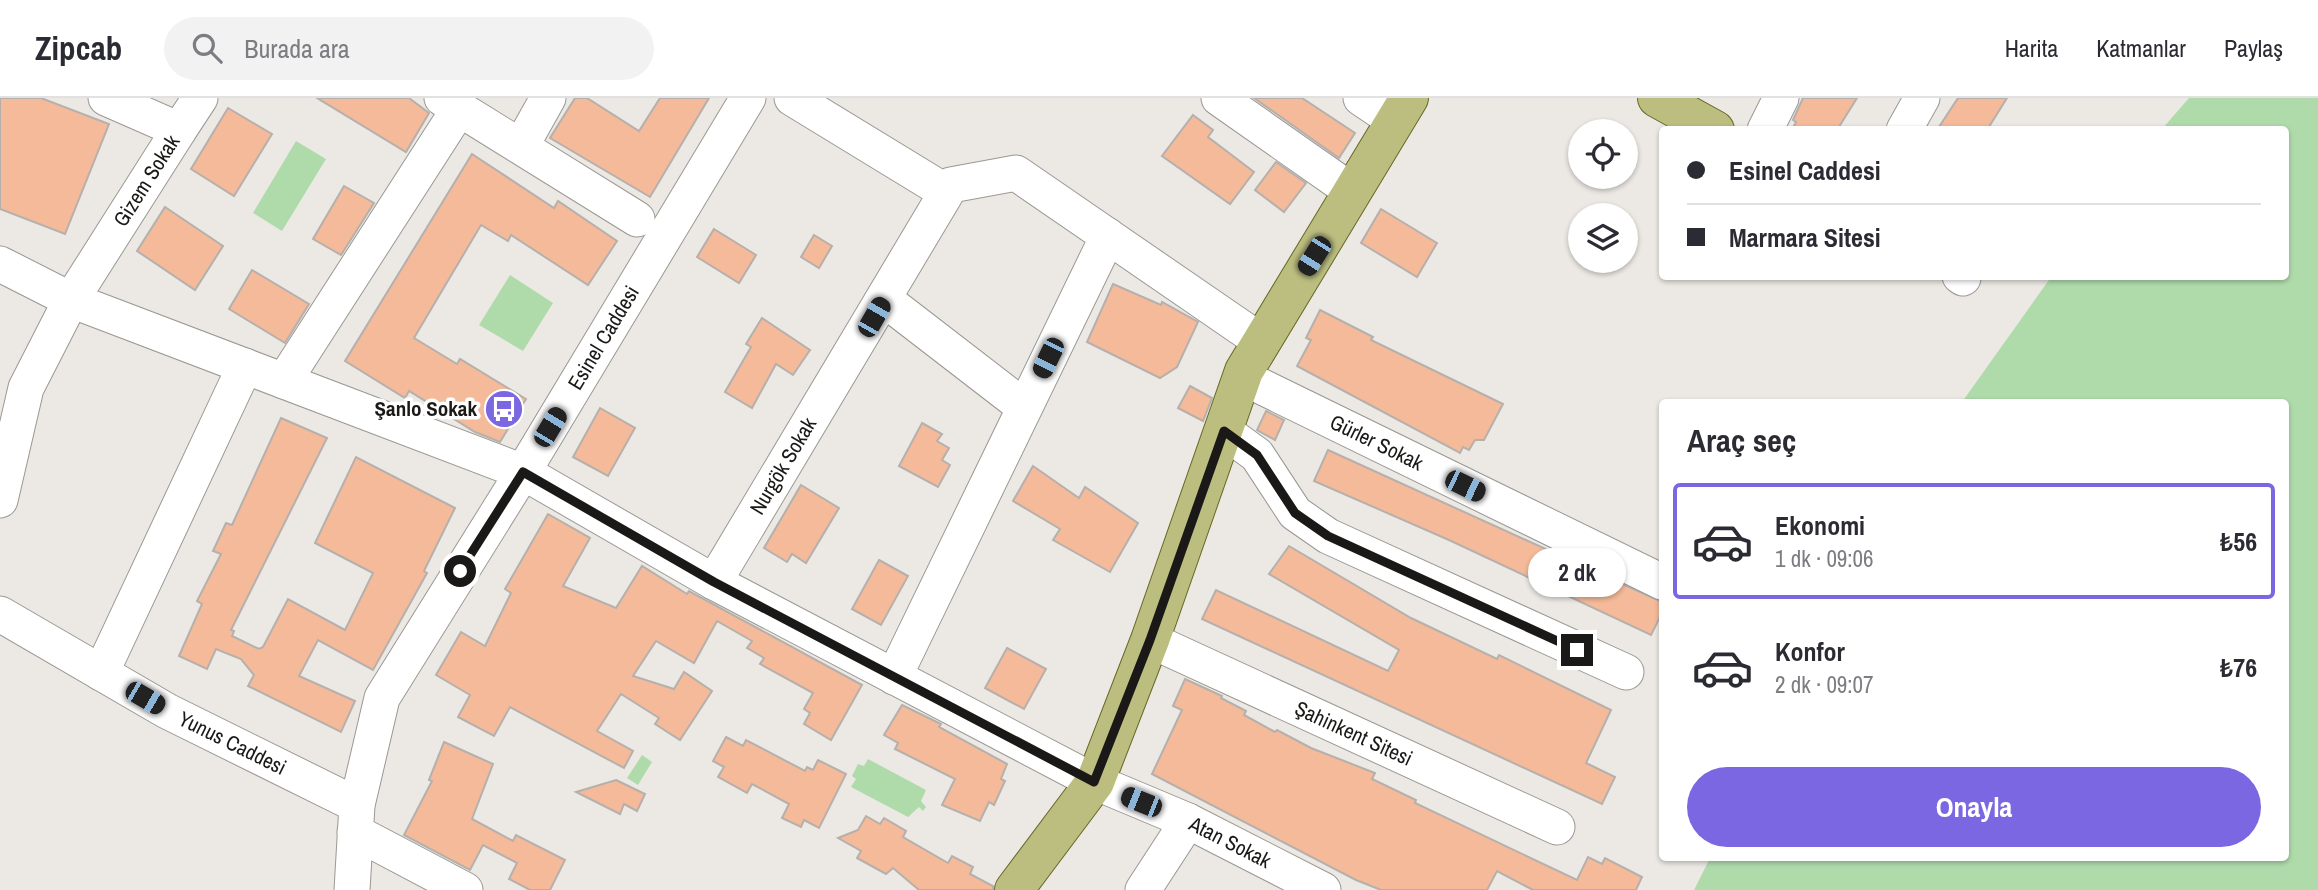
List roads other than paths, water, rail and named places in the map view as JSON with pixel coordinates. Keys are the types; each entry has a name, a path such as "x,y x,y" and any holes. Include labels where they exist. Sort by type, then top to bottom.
{"main road":[{"path":"1657,98 1708,126"},
{"path":"1016,890 1094,782 1150,640 1249,363 1402,110"}],"street":[{"name":"Gizem Sokak","path":"0,500 26,388 71,300 179,130 106,98"},
{"path":"179,130 200,98"},
{"path":"528,132 548,98"},
{"name":"Esinel Caddesi","path":"352,890 356,818 382,698 523,472 748,98"},
{"path":"792,98 946,192"},
{"path":"1219,98 1353,192"},
{"path":"1361,98 1402,110"},
{"path":"1767,126 1781,98"},
{"path":"1906,126 1922,98"},
{"path":"284,381 450,103 637,219"},
{"name":"Gürler Sokak","path":"946,192 951,185 1016,173 1108,236 1249,363 1659,580"},
{"name":"Nurgök Sokak","path":"714,582 946,192"},
{"path":"894,677 1108,236"},
{"name":"Atan Sokak","path":"0,264 71,300 523,472 714,582 1094,782 1188,821 1323,890"},
{"path":"884,299 1024,407"},
{"path":"101,673 245,366"},
{"path":"1224,431 1257,455 1295,513 1328,536 1626,672"},
{"name":"Yunus Caddesi","path":"0,614 356,818 466,890"},
{"name":"Şahinkent Sitesi","path":"1150,640 1557,827"},
{"path":"1143,890 1188,821"}],"place":[{"name":"Şanlo Sokak","path":"504,409"}]}
